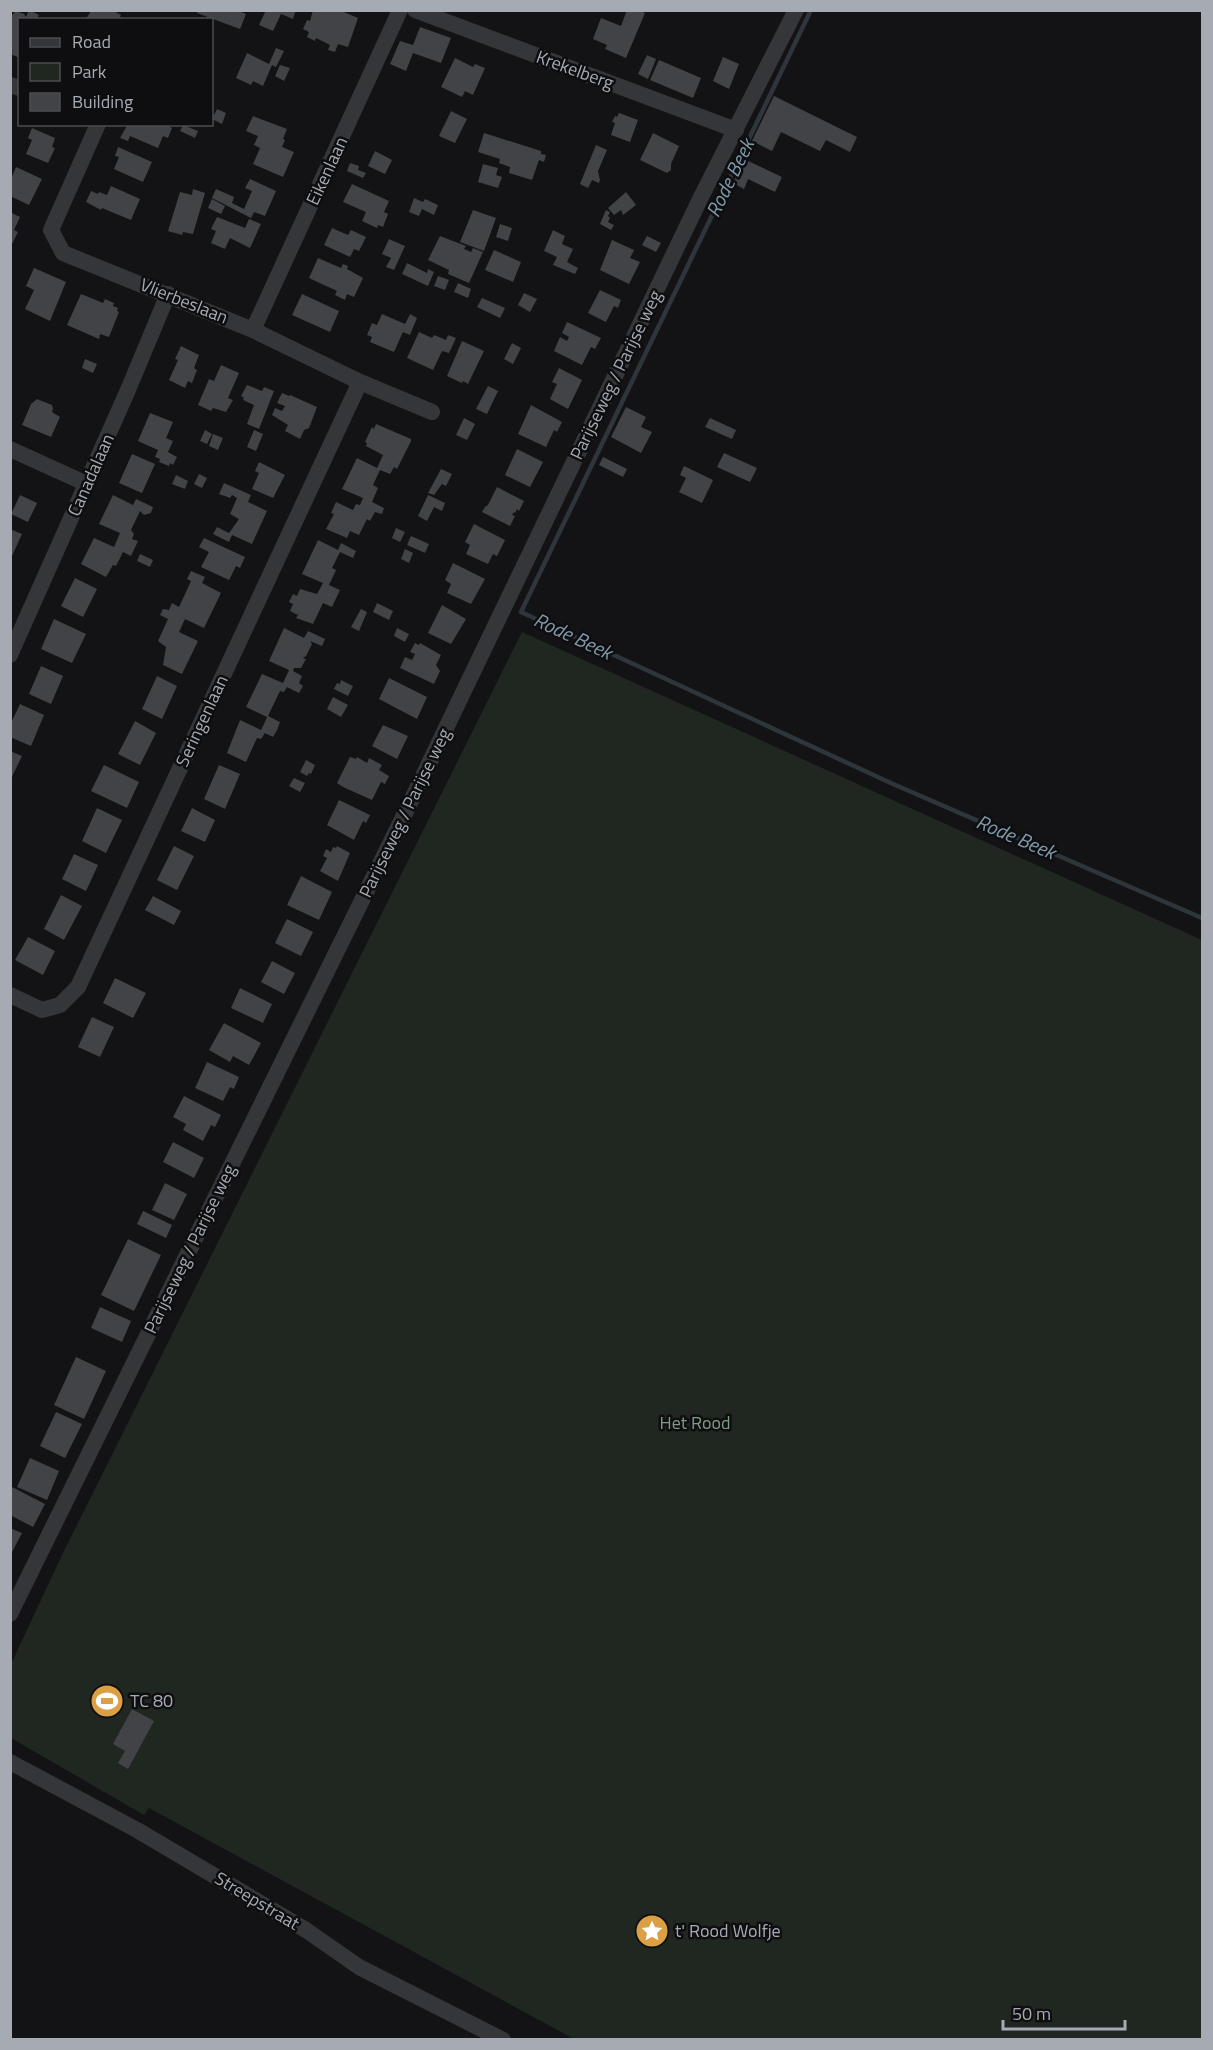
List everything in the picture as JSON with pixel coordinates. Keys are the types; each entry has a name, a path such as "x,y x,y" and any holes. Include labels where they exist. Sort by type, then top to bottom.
{"street":[{"name":"Eikenlaan","path":"253,330 400,10"},
{"name":"Krekelberg","path":"415,10 736,130"},
{"name":"Parijseweg / Parijse weg","path":"10,1614 399,824 702,195 795,10"},
{"name":"Vlierbeslaan","path":"97,126 51,230 63,253 253,330 360,382 432,412"},
{"name":"Canadalaan","path":"10,656 168,294"},
{"name":"Seringenlaan","path":"10,995 42,1010 60,1005 78,987 360,382"},
{"path":"10,449 87,484"},
{"name":"Streepstraat","path":"10,1762 166,1848 306,1930 359,1967 503,2040"}],"green space":[{"name":"Het Rood","path":"522,632 1202,940 1202,2039 574,2039 149,1808 144,1815 11,1738 11,1664 62,1555"}],"building":[{"path":"29,10 39,15 37,18 18,18 18,57 10,54 10,14 16,11 26,17"},
{"path":"92,10 112,10 121,15 120,18 86,18"},
{"path":"198,10 236,10 246,14 240,29 197,13"},
{"path":"266,10 296,10 293,19 281,14 273,31 259,25"},
{"path":"313,10 339,10 358,18 348,47 338,44 335,52 328,50 330,45 316,38 315,41 307,37 309,32 303,29 307,20 310,21"},
{"path":"627,10 638,10 645,13 626,58 605,49 607,45 593,39 601,18 621,26"},
{"path":"420,27 451,38 441,63 413,53 406,71 390,64 400,41 413,45"},
{"path":"276,48 284,51 276,67 272,65 263,86 253,81 251,85 236,78 247,53 269,64"},
{"path":"647,55 656,59 648,79 638,74"},
{"path":"723,57 739,64 729,89 713,81"},
{"path":"455,58 473,67 475,64 485,68 473,95 465,91 462,97 441,87"},
{"path":"659,60 701,78 693,98 650,80"},
{"path":"280,65 290,68 284,81 275,76"},
{"path":"774,96 857,137 850,152 826,140 820,151 781,132 772,151 752,141"},
{"path":"217,109 226,113 222,124 213,120"},
{"path":"451,111 467,119 455,143 439,136"},
{"path":"619,113 638,120 630,142 611,135 615,123 612,122"},
{"path":"253,116 287,129 282,147 294,152 283,177 253,164 260,148 254,145 258,136 246,131"},
{"path":"127,126 168,126 172,128 168,138 163,136 158,148 130,136 128,141 120,138"},
{"path":"182,126 186,126 198,131 195,138 180,131"},
{"path":"32,128 55,138 52,147 55,148 48,163 26,154 32,140 28,138"},
{"path":"484,133 541,151 541,154 546,155 544,162 539,160 532,180 509,173 510,167 499,163 500,159 478,152"},
{"path":"653,133 679,146 671,164 671,170 667,173 640,160"},
{"path":"596,145 607,150 598,171 599,183 592,180 588,188 580,184"},
{"path":"118,147 152,162 143,182 114,169 119,157 115,156"},
{"path":"375,151 392,160 385,174 368,166"},
{"path":"744,159 782,177 775,192 748,179 744,189 733,183"},
{"path":"350,163 359,166 358,170 366,173 363,178 347,171"},
{"path":"483,164 498,168 496,175 502,177 498,188 478,182"},
{"path":"16,167 42,179 29,205 10,196 10,181"},
{"path":"250,179 276,191 265,216 254,212 251,218 212,198 216,189 234,197 232,203 244,209 252,191 245,188"},
{"path":"352,184 389,201 384,212 388,214 383,227 378,225 377,228 362,221 366,212 343,202"},
{"path":"111,186 140,199 131,220 102,208 101,210 86,202 91,191 107,195"},
{"path":"193,189 205,193 193,234 183,232 182,235 168,231 180,192 192,195"},
{"path":"626,192 636,205 623,215 621,210 614,215 608,208"},
{"path":"414,198 423,202 425,199 438,205 434,215 422,209 419,216 409,212"},
{"path":"212,199 225,206 221,214 208,208"},
{"path":"473,210 496,218 484,251 460,242"},
{"path":"606,210 610,212 608,222 614,225 611,230 600,224"},
{"path":"10,212 20,217 14,230 18,232 10,248"},
{"path":"217,217 245,228 249,219 261,224 250,248 230,238 225,249 211,243 216,231 211,229"},
{"path":"500,224 512,228 508,241 496,237"},
{"path":"332,228 348,235 351,230 366,237 359,251 354,249 350,257 324,245"},
{"path":"553,230 565,236 562,244 573,249 567,262 578,268 575,274 553,265 557,257 544,251"},
{"path":"440,236 466,246 464,249 471,252 473,248 483,252 469,283 448,274 449,270 428,260"},
{"path":"647,236 661,243 656,252 642,245"},
{"path":"389,239 405,246 394,270 386,267 391,258 382,254"},
{"path":"612,240 634,250 630,258 640,262 629,284 600,270"},
{"path":"494,250 521,262 513,282 485,270"},
{"path":"318,258 341,268 343,264 348,266 347,269 363,278 354,297 347,294 345,300 335,295 337,291 309,278"},
{"path":"407,263 427,273 428,269 434,272 428,286 402,274"},
{"path":"34,268 66,282 50,321 25,309 34,290 26,286"},
{"path":"438,276 449,280 445,290 434,286"},
{"path":"458,283 471,289 468,298 454,292"},
{"path":"600,290 621,300 618,308 614,306 606,322 588,313"},
{"path":"524,293 537,299 530,312 518,305"},
{"path":"81,294 103,303 105,299 114,303 113,306 118,308 119,312 109,337 100,334 99,339 67,325"},
{"path":"302,294 339,311 330,332 292,315"},
{"path":"482,298 505,308 500,318 477,307"},
{"path":"382,314 405,324 410,314 417,318 410,335 403,332 394,352 370,342 372,337 367,335 372,323 377,325"},
{"path":"567,322 601,338 595,349 591,347 582,365 554,351 560,337 567,341 569,337 562,333"},
{"path":"419,332 432,338 434,335 446,340 448,335 456,338 449,353 442,351 433,370 407,358"},
{"path":"462,341 484,351 468,384 447,376"},
{"path":"512,343 521,348 513,364 504,359"},
{"path":"181,346 199,355 192,383 188,381 185,388 169,380 178,360 175,359"},
{"path":"85,359 97,364 93,373 82,368"},
{"path":"221,365 239,373 228,398 233,400 226,412 213,408 211,411 198,405 209,379 214,381"},
{"path":"559,368 582,380 568,409 550,399 557,384 552,382"},
{"path":"247,385 262,391 264,387 274,391 259,429 247,424 254,405 243,400 241,396"},
{"path":"488,386 498,391 487,414 476,409"},
{"path":"282,393 317,407 309,428 304,430 300,439 285,431 288,425 272,415 275,408 282,411 285,406 277,403"},
{"path":"37,399 52,405 52,412 60,417 51,437 22,425 31,404"},
{"path":"531,405 562,422 557,432 554,430 546,447 518,434"},
{"path":"626,407 646,417 641,427 652,432 641,453 611,437"},
{"path":"150,413 173,422 166,438 173,441 168,452 177,457 173,465 170,463 169,466 159,462 160,459 155,457 158,450 138,441"},
{"path":"464,418 475,424 467,440 456,435"},
{"path":"710,418 736,430 732,439 705,427"},
{"path":"376,424 411,441 397,469 394,467 390,474 380,470 373,485 378,488 372,502 384,508 382,514 375,512 370,521 367,519 359,535 350,531 347,538 326,529 334,514 331,513 336,502 353,510 356,504 360,505 363,498 342,489 357,458 377,468 383,455 366,446 365,442 372,427 374,429"},
{"path":"205,430 212,434 207,444 200,441"},
{"path":"254,430 263,434 256,451 247,447"},
{"path":"213,434 223,438 218,450 209,446"},
{"path":"517,449 543,462 530,487 505,475"},
{"path":"724,453 757,468 750,482 717,467"},
{"path":"132,454 155,464 142,493 119,483"},
{"path":"603,457 627,469 623,477 599,465"},
{"path":"259,462 285,475 273,498 252,489 259,473 255,471"},
{"path":"684,466 713,480 702,503 679,492 686,478 680,475"},
{"path":"441,469 452,474 446,486 442,484 434,495 428,493"},
{"path":"199,474 207,478 202,488 194,484"},
{"path":"176,475 188,481 185,489 172,484"},
{"path":"224,483 251,495 248,502 267,511 252,544 232,535 229,542 213,534 217,527 229,533 239,519 230,514 237,498 232,495 230,498 219,494"},
{"path":"497,487 524,501 519,511 517,509 512,515 515,516 510,526 482,512"},
{"path":"20,495 37,503 28,522 11,514"},
{"path":"113,495 133,505 136,499 153,507 151,513 144,515 140,511 131,530 134,534 132,539 138,541 131,556 123,552 116,566 113,565 106,577 81,564 94,538 114,547 120,533 99,524"},
{"path":"428,495 445,503 442,511 434,507 427,521 418,516"},
{"path":"474,524 505,540 497,556 493,554 488,564 466,554 470,545 465,542"},
{"path":"396,528 405,532 400,542 392,538"},
{"path":"10,529 22,534 12,556 10,555"},
{"path":"411,536 429,544 425,553 407,545"},
{"path":"204,538 245,557 240,568 236,566 229,580 201,567 209,552 199,547"},
{"path":"318,540 338,550 341,543 356,551 353,558 340,552 332,568 336,570 329,585 340,590 332,607 323,603 313,624 296,618 298,615 290,611 293,604 289,602 293,594 297,596 300,589 317,594 323,583 302,574"},
{"path":"405,549 413,553 409,563 401,559"},
{"path":"140,554 153,560 150,567 137,561"},
{"path":"453,563 485,579 471,604 447,593 451,584 445,580"},
{"path":"191,571 205,577 202,583 221,593 204,628 185,619 179,632 198,641 182,674 163,665 166,647 158,641 168,619 160,615 163,609 169,610 172,603 179,607 191,581 187,579"},
{"path":"75,578 97,589 83,617 61,606"},
{"path":"377,603 393,611 389,620 373,612"},
{"path":"442,605 466,619 451,644 428,633"},
{"path":"361,609 367,612 359,631 351,627"},
{"path":"54,619 86,634 72,663 41,649"},
{"path":"284,628 304,638 308,631 325,639 322,646 310,641 312,644 303,658 306,659 301,668 294,668 293,671 302,676 299,683 303,686 299,693 287,687 284,692 280,691 268,716 280,722 277,730 273,737 265,733 261,739 257,738 246,762 227,753 240,720 261,730 264,724 267,717 246,707 262,674 283,683 289,670 269,661"},
{"path":"397,628 409,634 405,642 394,636"},
{"path":"415,643 419,645 420,643 441,655 436,665 440,671 434,684 400,668 405,657 412,660 415,654 410,652"},
{"path":"41,666 63,676 51,704 29,694"},
{"path":"157,676 177,686 162,719 142,709"},
{"path":"389,678 427,697 417,719 379,699"},
{"path":"341,680 353,686 348,696 334,689"},
{"path":"333,697 348,705 341,717 327,709"},
{"path":"20,704 44,715 31,746 10,737 10,725"},
{"path":"135,721 156,733 140,765 118,754"},
{"path":"383,725 408,736 397,759 372,746"},
{"path":"10,751 22,756 10,781"},
{"path":"350,757 356,759 357,757 367,763 369,758 382,765 379,770 389,776 385,784 381,782 372,800 337,783"},
{"path":"306,760 315,765 311,774 307,776 300,772"},
{"path":"104,765 139,782 127,808 91,791"},
{"path":"219,765 240,774 225,809 204,799"},
{"path":"294,778 305,783 300,792 289,786"},
{"path":"339,800 370,815 366,823 363,821 354,840 327,825"},
{"path":"97,808 122,820 106,853 82,841"},
{"path":"192,808 215,820 205,842 181,831"},
{"path":"174,846 194,856 177,890 157,880"},
{"path":"337,846 350,853 338,881 320,871 327,858 323,856 326,849 331,852 333,847"},
{"path":"74,854 98,865 86,891 62,879"},
{"path":"301,876 332,892 319,920 287,905"},
{"path":"61,895 82,906 64,940 44,929"},
{"path":"153,896 181,911 174,925 145,910"},
{"path":"287,919 313,932 301,956 275,943"},
{"path":"28,937 55,951 43,975 15,960"},
{"path":"272,961 295,973 284,994 261,982"},
{"path":"115,978 146,993 133,1018 103,1003"},
{"path":"240,988 272,1004 263,1023 231,1008"},
{"path":"92,1017 114,1027 100,1057 78,1047"},
{"path":"224,1023 261,1043 249,1065 233,1056 230,1062 209,1050"},
{"path":"207,1062 239,1077 234,1089 230,1087 223,1101 195,1088"},
{"path":"184,1096 221,1115 215,1127 211,1125 203,1141 183,1130 186,1124 173,1117"},
{"path":"173,1142 204,1158 194,1178 163,1162"},
{"path":"165,1183 187,1194 174,1220 152,1210"},
{"path":"143,1211 172,1225 166,1238 137,1224"},
{"path":"128,1239 161,1255 134,1311 101,1295"},
{"path":"100,1307 131,1321 122,1342 91,1328"},
{"path":"76,1357 106,1371 84,1419 54,1405"},
{"path":"56,1412 82,1424 65,1458 40,1446"},
{"path":"30,1458 59,1471 47,1500 17,1487"},
{"path":"12,1487 45,1504 33,1527 10,1515"},
{"path":"10,1528 22,1533 10,1556"},
{"path":"132,1709 154,1721 128,1769 118,1763 125,1751 113,1744"}],"waterway":[{"name":"Rode Beek","path":"811,10 521,612 893,784 1202,918"}],"place":[{"name":"TC 80","path":"107,1701"},
{"name":"t' Rood Wolfje","path":"652,1931"}]}
